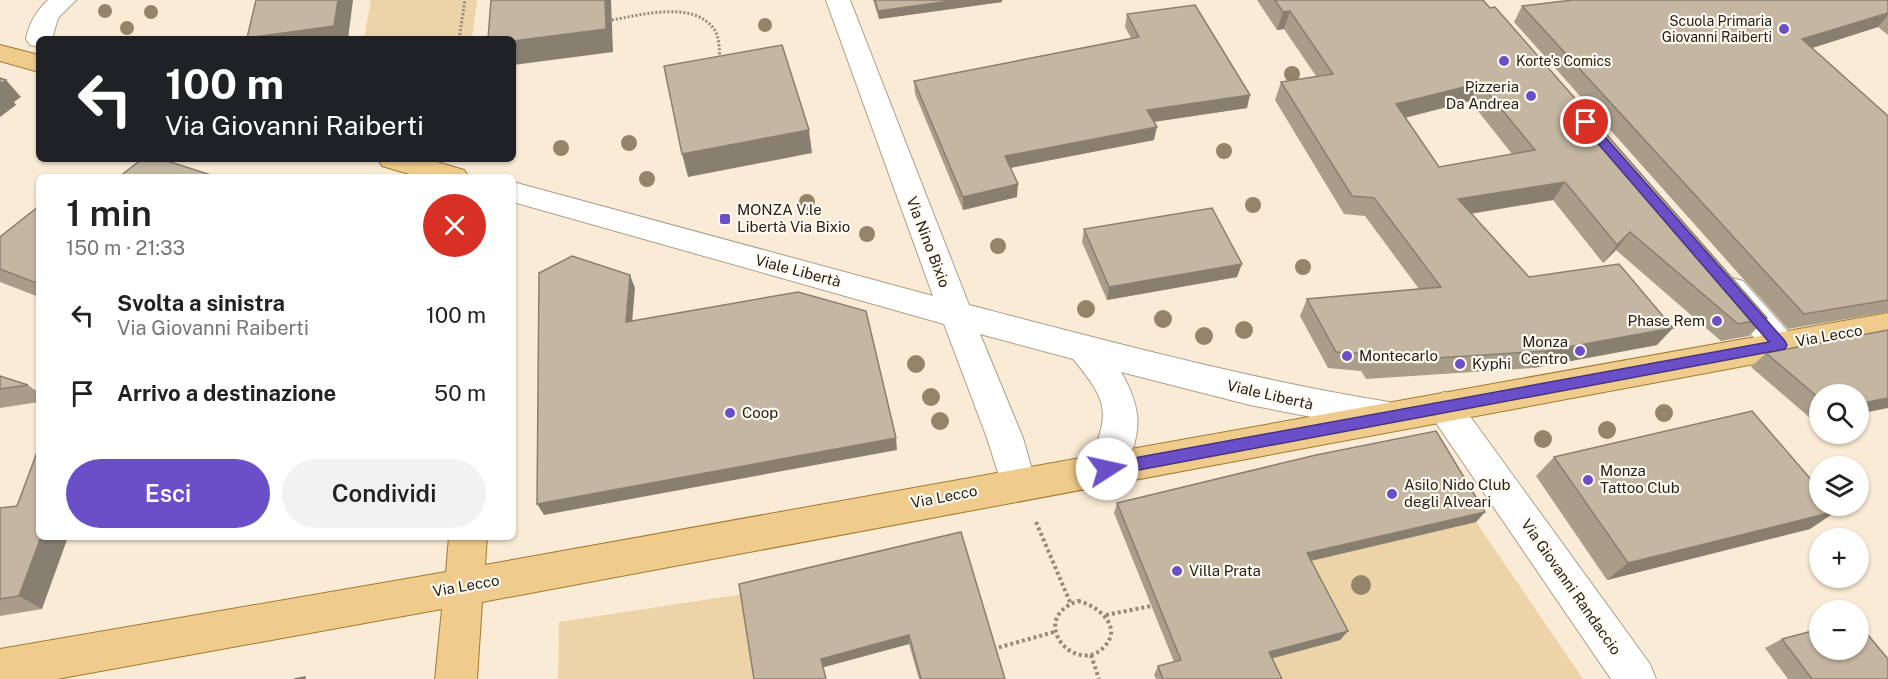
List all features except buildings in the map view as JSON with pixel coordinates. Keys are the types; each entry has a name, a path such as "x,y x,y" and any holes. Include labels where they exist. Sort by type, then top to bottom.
{"main road":[{"path":"0,53 36,63"},
{"path":"403,162 448,174"},
{"name":"Via Lecco","path":"0,669 1888,326"},
{"path":"456,679 468,540"}],"street":[{"path":"39,36 48,11 64,0"},
{"name":"Via Nino Bixio","path":"838,0 956,315 1005,438 1018,484"},
{"name":"Viale Libertà","path":"516,193 956,315 1262,394 1313,406 1389,417"},
{"path":"1715,270 1780,345"},
{"path":"1083,348 1100,367 1114,389 1121,420 1107,469"},
{"name":"Via Giovanni Randaccio","path":"1444,407 1635,679"}],"path":[{"path":"459,36 465,0"},
{"path":"612,20 685,11 703,19 715,30 722,69"},
{"path":"1038,527 1070,602"},
{"path":"1070,602 1088,602 1106,615 1110,625 1109,639 1105,647 1091,655 1081,656 1071,653 1058,642 1054,632 1056,616 1070,602"},
{"path":"1106,615 1151,606"},
{"path":"992,649 1054,632"},
{"path":"1091,655 1099,679"}],"shaded area":[{"path":"371,0 477,0 472,36 365,36"},
{"path":"1476,522 1583,679 1271,679 1263,661 1282,555 1355,550"},
{"path":"743,594 756,679 558,679 559,622"}],"place":[{"name":"Scuola Primaria Giovanni Raiberti","path":"1784,29"},
{"name":"Korte's Comics","path":"1504,61"},
{"name":"Pizzeria Da Andrea","path":"1531,96"},
{"name":"MONZA V.le Libertà Via Bixio","path":"725,219"},
{"name":"Phase Rem","path":"1717,321"},
{"name":"Monza Centro","path":"1580,351"},
{"name":"Montecarlo","path":"1347,356"},
{"name":"Kyphi","path":"1460,364"},
{"name":"Coop","path":"730,413"},
{"name":"Monza Tattoo Club","path":"1588,480"},
{"name":"Asilo Nido Club degli Alveari","path":"1392,494"},
{"name":"Villa Prata","path":"1177,571"}],"route":[{"path":"1107,469 1780,345 1586,122"}]}
